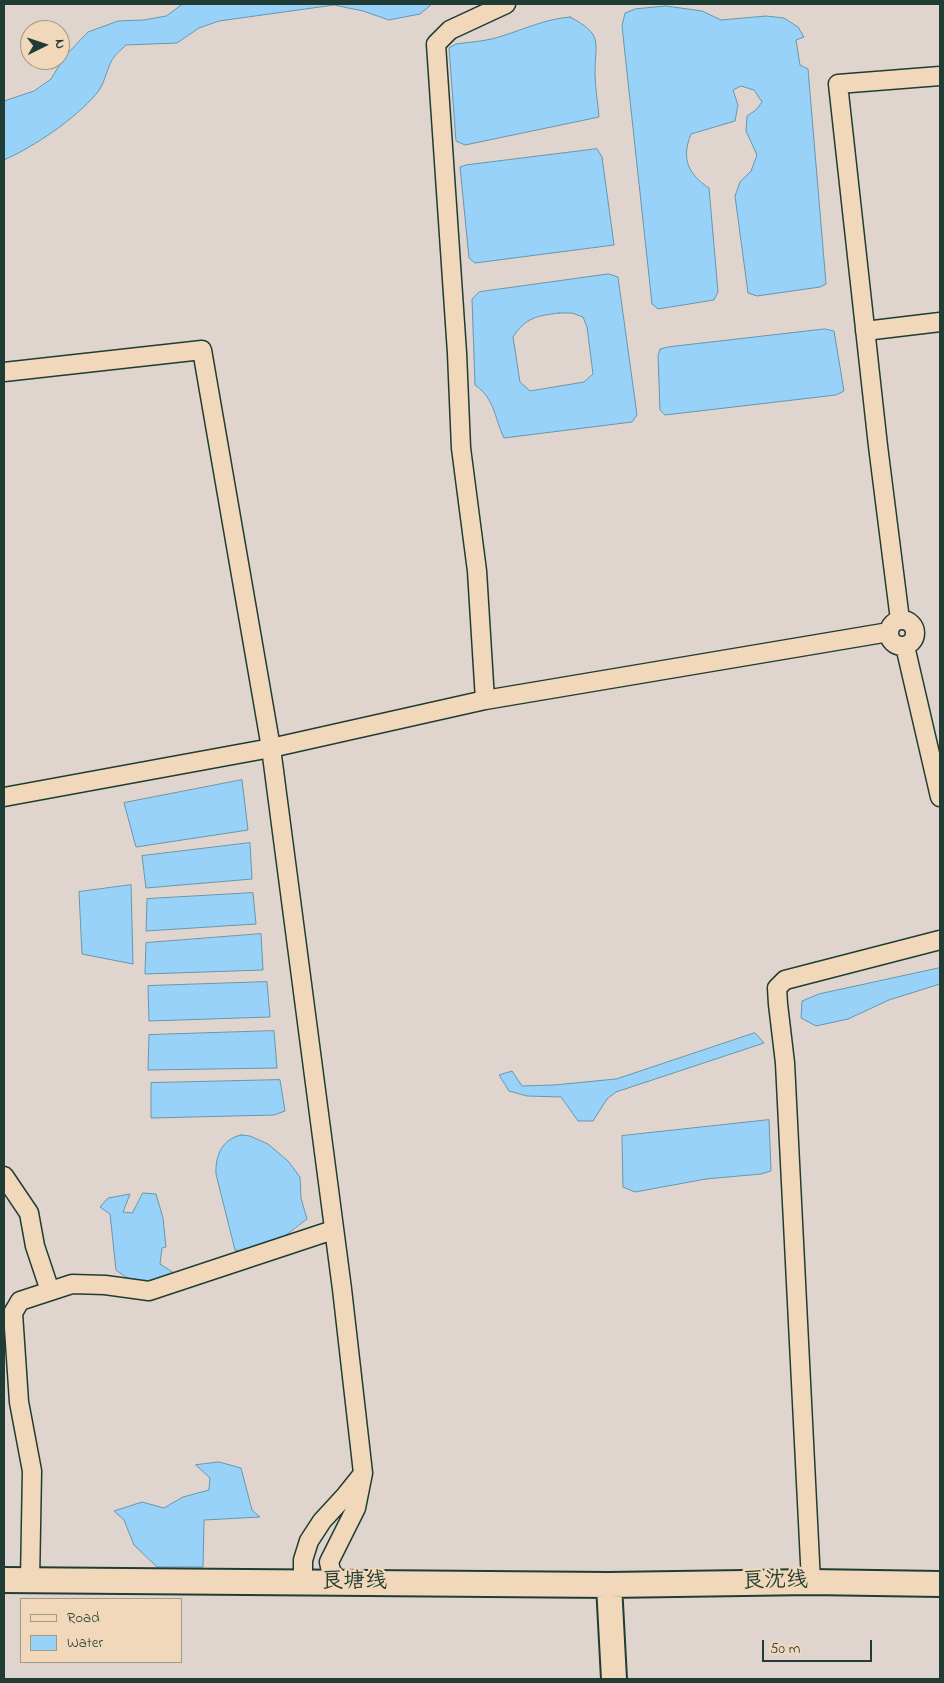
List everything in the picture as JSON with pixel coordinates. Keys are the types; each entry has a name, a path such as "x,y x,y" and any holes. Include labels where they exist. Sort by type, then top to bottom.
{"street":[{"path":"485,700 477,571 461,448 457,353 436,44 450,30 506,4"},
{"path":"895,626 878,446 838,84 940,76"},
{"path":"865,331 940,322"},
{"path":"4,372 202,350 271,748 363,1473 356,1508 329,1562 331,1571 340,1583"},
{"path":"4,796 271,748 485,700 895,626 909,621 915,632 913,640 905,646 940,797"},
{"path":"811,1582 785,1063 777,988 786,980 940,940"},
{"path":"4,1176 29,1213 35,1246 50,1291"},
{"path":"30,1581 32,1471 19,1402 14,1313 20,1301 72,1284 105,1285 149,1291 333,1230"},
{"path":"303,1583 303,1560 309,1541 322,1521 346,1496 363,1473"},
{"name":"良塘线","path":"4,1580 609,1585"},
{"name":"良沈线","path":"609,1585 811,1582 940,1584"},
{"path":"609,1585 614,1679"}],"water":[{"path":"183,4 432,4 420,14 389,20 363,11 334,5 219,21 199,28 177,43 126,45 112,59 101,86 88,103 54,131 4,160 4,101 34,91 51,79 56,70 70,70 70,51 88,32 118,21 144,20 166,16"},
{"path":"666,6 702,11 721,20 766,16 784,18 798,27 804,37 796,40 800,65 808,69 826,284 820,287 757,296 748,293 735,196 740,182 751,171 757,155 746,131 747,116 756,110 762,102 754,90 741,86 733,90 738,105 735,121 691,134 687,151 688,165 691,171 709,188 718,292 714,300 658,309 652,304 622,26 625,13 635,9"},
{"path":"570,17 588,29 593,34 595,40 595,79 599,117 465,145 456,141 449,48 456,44 491,39 544,22"},
{"path":"597,149 602,157 614,245 475,263 469,258 460,167"},
{"path":"609,274 618,277 637,415 632,422 504,438 487,396 475,385 472,299 479,292","holes":["572,313 583,317 587,327 593,374 584,382 530,391 520,382 513,337 527,321 551,314"]},
{"path":"825,329 834,331 844,391 836,395 665,415 660,410 658,356 660,349"},
{"path":"242,780 248,830 136,847 124,803"},
{"path":"250,843 252,879 146,888 142,856"},
{"path":"131,885 133,964 82,954 79,892"},
{"path":"253,893 256,924 146,931 147,899"},
{"path":"261,934 263,970 145,974 146,943"},
{"path":"940,968 940,984 889,1000 848,1019 816,1026 801,1018 802,1001 819,994"},
{"path":"267,982 270,1017 149,1021 148,986"},
{"path":"274,1031 277,1068 148,1070 149,1035"},
{"path":"755,1033 764,1043 616,1092 607,1099 593,1121 578,1121 561,1097 527,1096 509,1091 499,1075 512,1071 522,1086 616,1079"},
{"path":"280,1080 285,1111 274,1115 151,1118 151,1083"},
{"path":"769,1120 771,1171 761,1174 706,1179 635,1192 623,1187 622,1136"},
{"path":"241,1135 250,1136 268,1144 288,1161 300,1177 301,1198 307,1219 274,1243 256,1250 246,1251 235,1250 216,1174 218,1155 224,1144 234,1137"},
{"path":"143,1193 156,1194 163,1218 166,1247 162,1248 160,1264 174,1273 159,1282 144,1284 130,1279 116,1270 110,1214 100,1207 108,1198 130,1194 123,1212 132,1213"},
{"path":"219,1462 241,1468 252,1510 260,1517 204,1520 203,1567 157,1567 134,1545 124,1520 114,1511 142,1502 164,1508 183,1497 209,1490 210,1478 196,1465"}]}
